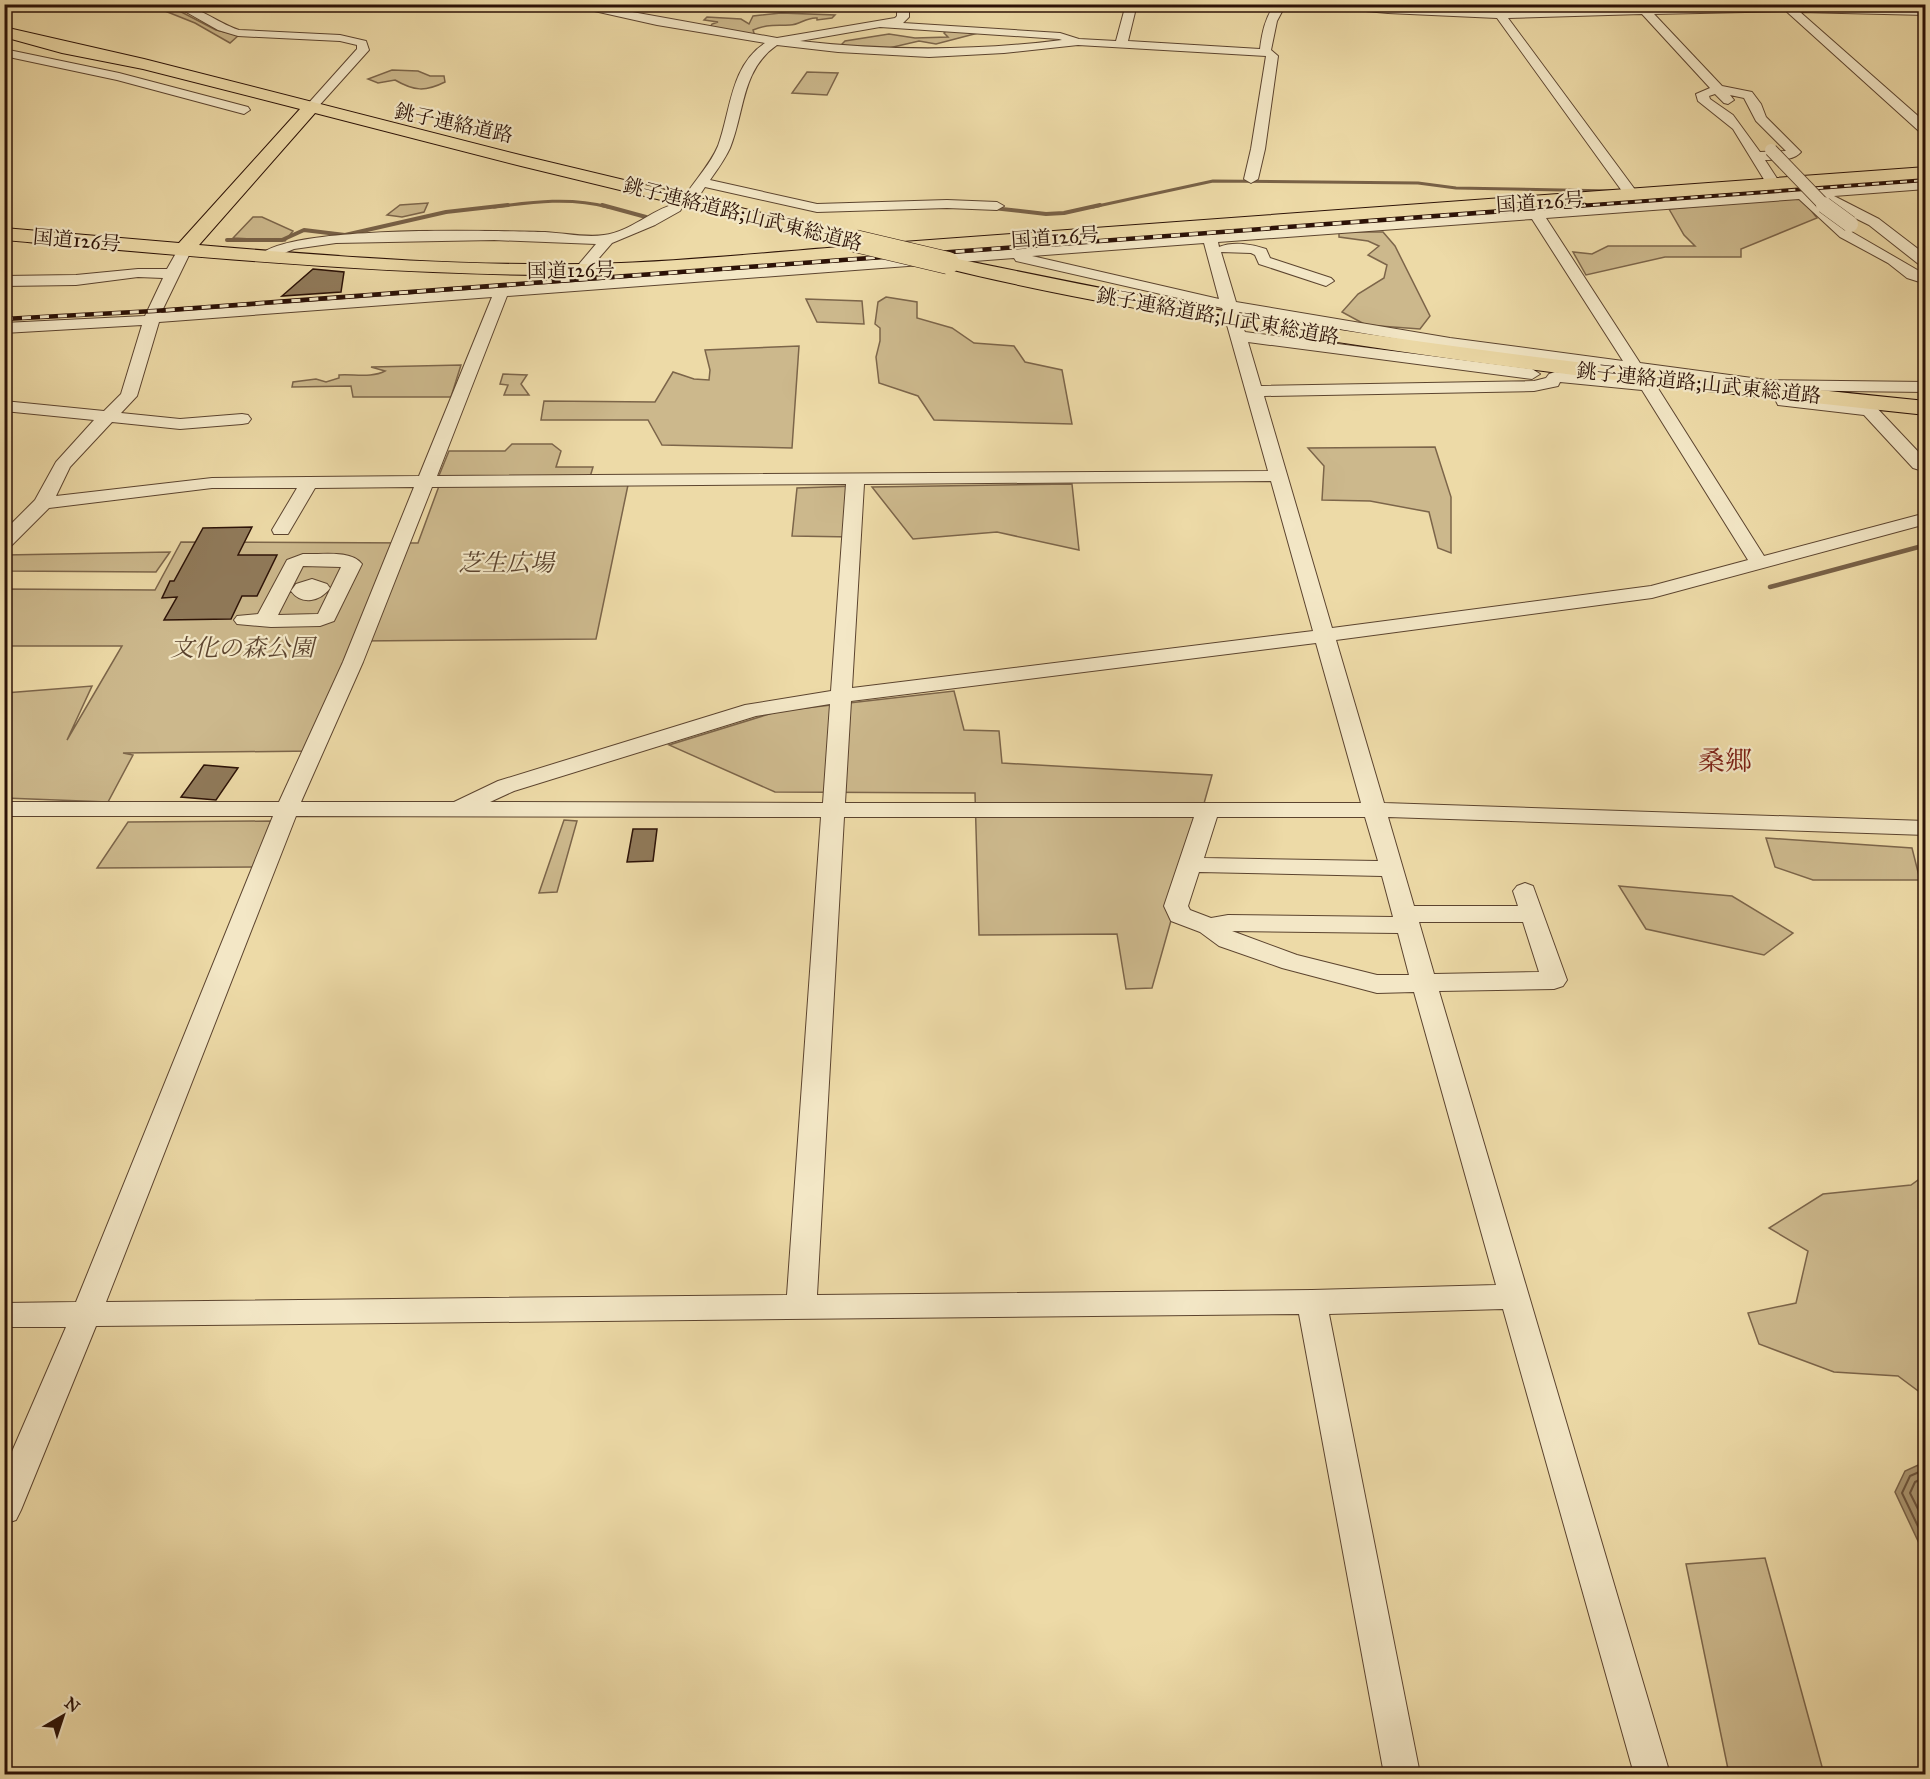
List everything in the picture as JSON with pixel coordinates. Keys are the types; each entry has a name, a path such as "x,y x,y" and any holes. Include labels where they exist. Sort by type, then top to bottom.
{"highway":[{"name":"銚子連絡道路","path":"4,32 142,71 521,160"},
{"path":"185,249 309,109"},
{"name":"銚子連絡道路;山武東総道路","path":"521,160 948,263 1149,305 1367,341 1655,379 1926,408"},
{"name":"国道126号","path":"4,234 422,268 580,270 1630,192 1773,183 1811,190 1926,173"}],"street":[{"path":"177,4 222,28 238,33 340,38 362,43 363,50 309,109"},
{"path":"568,4 774,42 885,52 930,53 1008,49 1078,42 1264,52 1272,56 1258,150 1251,179"},
{"path":"620,15 644,4"},
{"path":"903,4 903,17 898,21 774,42 760,50 733,104 732,120 723,148 698,187 817,208 947,204 997,206"},
{"path":"1121,44 1132,4"},
{"path":"1264,52 1269,26 1274,13 1281,4"},
{"path":"1321,4 1395,11 1500,15 1537,10 1642,7 1824,7 1926,12"},
{"path":"1642,7 1821,202 1850,224 1926,272"},
{"path":"1790,8 1926,130"},
{"path":"1500,15 1630,192"},
{"path":"884,25 1060,36 1078,42"},
{"path":"4,52 119,77 244,110"},
{"path":"757,54 865,55"},
{"path":"1754,156 1791,155 1794,152 1760,118 1755,104 1748,95 1718,89 1702,94 1701,97 1733,120 1754,156 1773,183"},
{"path":"4,328 501,293 1015,252 1212,243 1811,190 1926,185"},
{"path":"1811,190 1874,222 1926,263"},
{"path":"1811,190 1828,220 1845,234 1893,260 1912,275 1926,280"},
{"path":"580,270 607,240 650,222 675,208"},
{"path":"1537,215 1636,369"},
{"path":"265,256 288,245 356,239 514,234 607,240"},
{"path":"1212,243 1252,249 1261,252 1264,261 1326,281"},
{"path":"1212,243 1277,476 1376,810 1652,1774"},
{"path":"4,542 44,503 62,466 79,445 129,396 152,319 185,249"},
{"path":"1015,252 1026,260 1234,320 1555,377 1869,410 1926,468"},
{"path":"4,281 76,280 138,273 172,274"},
{"path":"4,1510 86,1314 287,809 353,662 501,293"},
{"path":"1234,320 1450,343 1636,369 1803,387 1926,387"},
{"path":"1253,391 1512,387 1546,384 1555,377"},
{"path":"1648,386 1759,563"},
{"path":"4,406 180,424 242,419"},
{"path":"44,503 212,483 1277,476"},
{"path":"801,1306 855,479"},
{"path":"281,530 309,482"},
{"path":"455,810 506,786 753,710 842,696 1552,607 1652,592 1926,518"},
{"path":"294,629 324,560"},
{"path":"324,560 349,562 343,590 324,619 294,629 260,620 278,590 299,562 324,560"},
{"path":"278,590 343,590"},
{"path":"4,809 1376,810 1926,828"},
{"path":"1208,810 1176,906 1180,915 1209,926 1228,940 1291,962 1377,984 1554,980 1529,902 1407,920 1228,923 1209,926"},
{"path":"1192,863 1205,866 1393,869"},
{"path":"4,1315 1312,1302 1516,1297"},
{"path":"1312,1302 1402,1774"}],"green space":[{"path":"150,5 168,5 216,30 239,35 230,43 195,23"},
{"path":"781,13 835,15 832,18 817,20 813,18 794,25 763,27 753,30 755,36 709,29 712,24 718,22 704,20 707,17 741,19 749,24 753,16"},
{"path":"947,30 982,32 936,44 919,41 889,48 849,48 842,44 845,41 889,34 915,38 948,37 944,33"},
{"path":"392,70 418,71 430,76 444,76 445,82 420,89 395,80 378,83 368,79"},
{"path":"807,72 838,73 827,95 792,93"},
{"path":"1801,197 1817,218 1741,249 1741,257 1665,257 1586,275 1573,252 1592,254 1608,246 1695,246 1684,235 1669,209"},
{"path":"428,203 424,212 402,217 387,215 400,205"},
{"path":"253,217 262,217 293,231 285,241 233,238"},
{"path":"1339,232 1383,232 1395,246 1430,316 1420,329 1366,325 1342,312 1358,294 1384,278 1387,265 1368,255 1379,246 1368,241 1339,237"},
{"path":"886,297 917,302 917,318 952,328 974,343 1014,346 1025,362 1062,370 1072,424 934,420 918,396 879,383 876,357 880,328 875,324 878,302"},
{"path":"806,299 862,301 864,324 817,322"},
{"path":"799,346 792,448 662,445 648,420 541,420 544,401 655,402 673,372 694,379 709,380 710,370 705,350"},
{"path":"461,365 451,397 353,397 351,386 292,387 293,382 316,379 326,382 339,378 339,375 369,375 385,371 371,367"},
{"path":"503,374 527,375 521,384 529,395 504,395 508,385 500,384"},
{"path":"512,444 552,444 561,451 556,467 593,467 590,477 438,478 449,451 505,451"},
{"path":"1435,447 1451,497 1451,553 1438,548 1429,512 1370,501 1322,500 1324,466 1308,448"},
{"path":"1072,484 1079,550 997,532 913,539 872,487"},
{"name":"文化の森公園","path":"628,485 596,639 357,641 314,751 123,753 133,755 108,802 5,798 5,693 92,686 67,740 122,646 5,646 5,589 155,590 181,542 418,543 439,486"},
{"path":"856,486 853,537 792,536 797,488"},
{"path":"170,552 156,572 5,571 5,555"},
{"path":"954,691 964,730 999,731 1002,763 1212,775 1152,988 1126,989 1117,934 979,935 975,793 775,792 669,745 779,711"},
{"path":"564,820 577,821 557,892 539,893"},
{"path":"274,821 259,867 97,868 128,822"},
{"path":"1766,838 1912,848 1920,880 1813,880 1775,867"},
{"path":"1619,886 1732,896 1793,933 1764,955 1646,929"},
{"path":"1925,1175 1925,1396 1898,1376 1834,1372 1759,1344 1748,1313 1796,1303 1808,1251 1769,1228 1823,1194 1911,1185"},
{"path":"1765,1558 1824,1774 1729,1774 1686,1564"}],"water":[{"path":"1925,1462 1925,1556 1895,1492 1905,1471"}],"building":[{"path":"313,269 344,272 341,292 282,296"},
{"path":"252,527 238,555 277,555 257,596 242,596 231,619 164,620 177,597 162,598 203,528"},
{"path":"204,765 238,768 216,800 181,797"},
{"path":"633,829 657,829 653,861 627,862"}],"waterway":[{"path":"1093,207 1213,181 1418,183 1456,188 1613,191"},
{"path":"494,207 566,201 608,207"},
{"path":"227,240 282,240 304,230 345,235 446,212 508,205"},
{"path":"602,205 646,217"},
{"path":"993,208 1046,214 1064,213 1100,205"},
{"path":"1770,587 1926,545"}],"railway":[{"path":"1565,207 1926,180"},
{"path":"4,319 154,311 1585,205"}],"district":[{"name":"桑郷","path":"1725,760"}],"park label":[{"name":"芝生広場","path":"506,563"}]}
